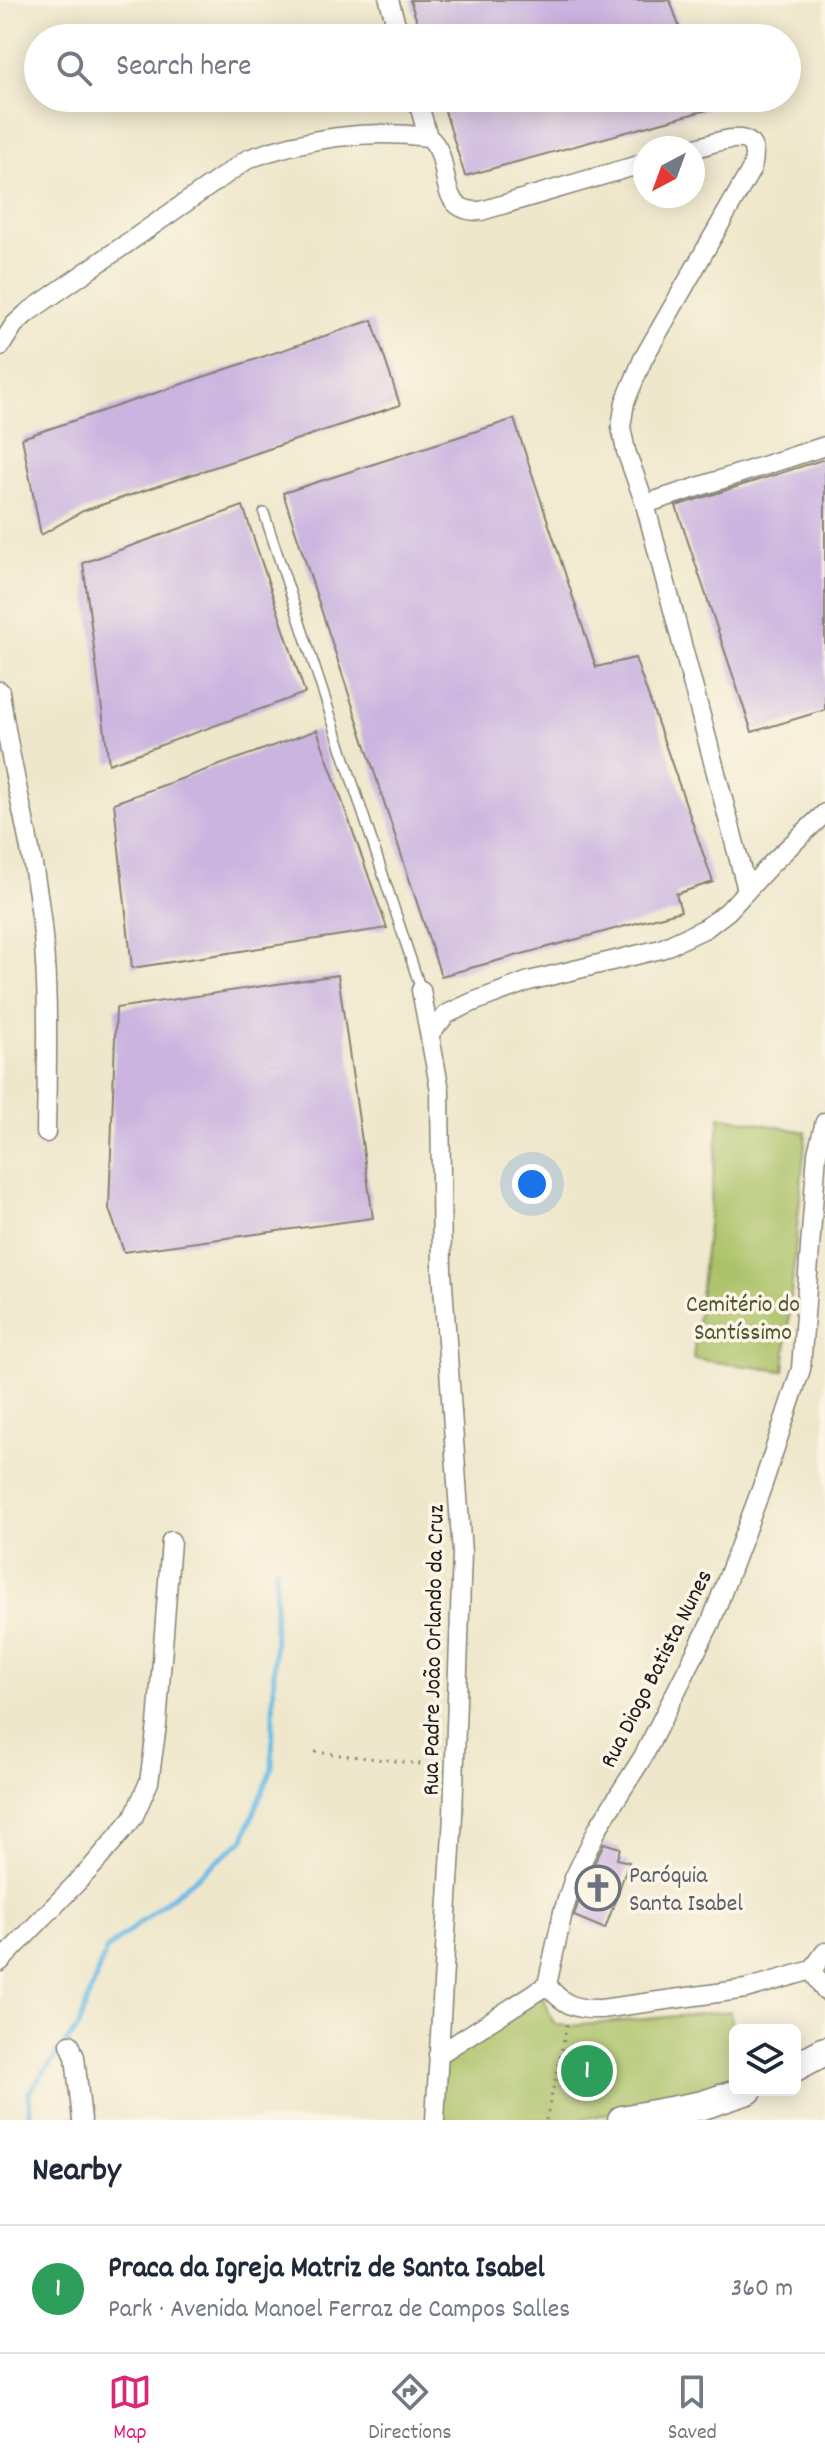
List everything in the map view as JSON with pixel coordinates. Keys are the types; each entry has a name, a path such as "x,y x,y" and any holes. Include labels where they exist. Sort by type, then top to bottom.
{"main road":[{"path":"801,2064 825,2051"},
{"path":"622,2120 705,2112 736,2096"}],"street":[{"path":"389,0 396,24"},
{"path":"421,112 428,137 439,153 449,194 461,208 470,211 481,211 633,167"},
{"path":"0,347 14,325 27,313 248,159 275,149 355,135 428,137"},
{"path":"705,146 744,139 751,144 756,155 752,168 643,359 625,402 621,427 645,504 747,890"},
{"path":"645,504 825,446"},
{"path":"0,691 39,901 47,995 46,1133"},
{"path":"430,1033 447,1014 515,986 661,949 706,928 728,911 825,813"},
{"name":"Rua Padre João Orlando da Cruz","path":"421,990 440,1090 442,1271 462,1553 455,1768 435,2120"},
{"name":"Rua Diogo Batista Nunes","path":"547,1985 574,1878 599,1826 643,1757 711,1622 762,1487 801,1369 817,1153 825,1122"},
{"path":"0,1962 91,1868 133,1818 149,1782 157,1725 171,1541"},
{"path":"438,2055 547,1985 558,1999 571,2007 601,2009 746,1989 812,1970 825,1952"},
{"path":"812,1970 825,1991"},
{"path":"70,2044 75,2057 82,2120"}],"lane":[{"path":"264,513 421,990"}],"path":[{"path":"315,1752 455,1768"},
{"path":"546,2120 571,2007"}],"green space":[{"name":"Cemitério do Santíssimo","path":"720,1116 806,1132 784,1371 693,1359"},
{"path":"542,1994 554,2024 570,2026 730,2011 733,2024 729,2024 729,2088 578,2120 439,2120 439,2056"}],"building":[{"path":"410,0 670,0 678,24 418,24"},
{"path":"445,112 700,112 465,176"},
{"path":"372,320 400,405 83,511 41,535 22,438"},
{"path":"514,419 596,667 635,658 713,882 676,894 681,911 441,976 283,493"},
{"path":"825,459 825,710 752,732 676,506"},
{"path":"243,506 305,693 109,764 83,563"},
{"path":"317,730 387,928 132,968 114,803"},
{"path":"338,975 373,1218 124,1252 109,1209 116,1008"},
{"name":"Paróquia Santa Isabel","path":"604,1843 620,1848 617,1859 629,1862 605,1929 574,1916 585,1882"}],"waterway":[{"path":"30,2120 29,2092 78,2027 106,1950 243,1840 272,1768 276,1567"}],"place":[{"name":"Paróquia Santa Isabel","path":"598,1888"},
{"name":"Praca da Igreja Matriz de Santa Isabel","path":"587,2071"}]}
